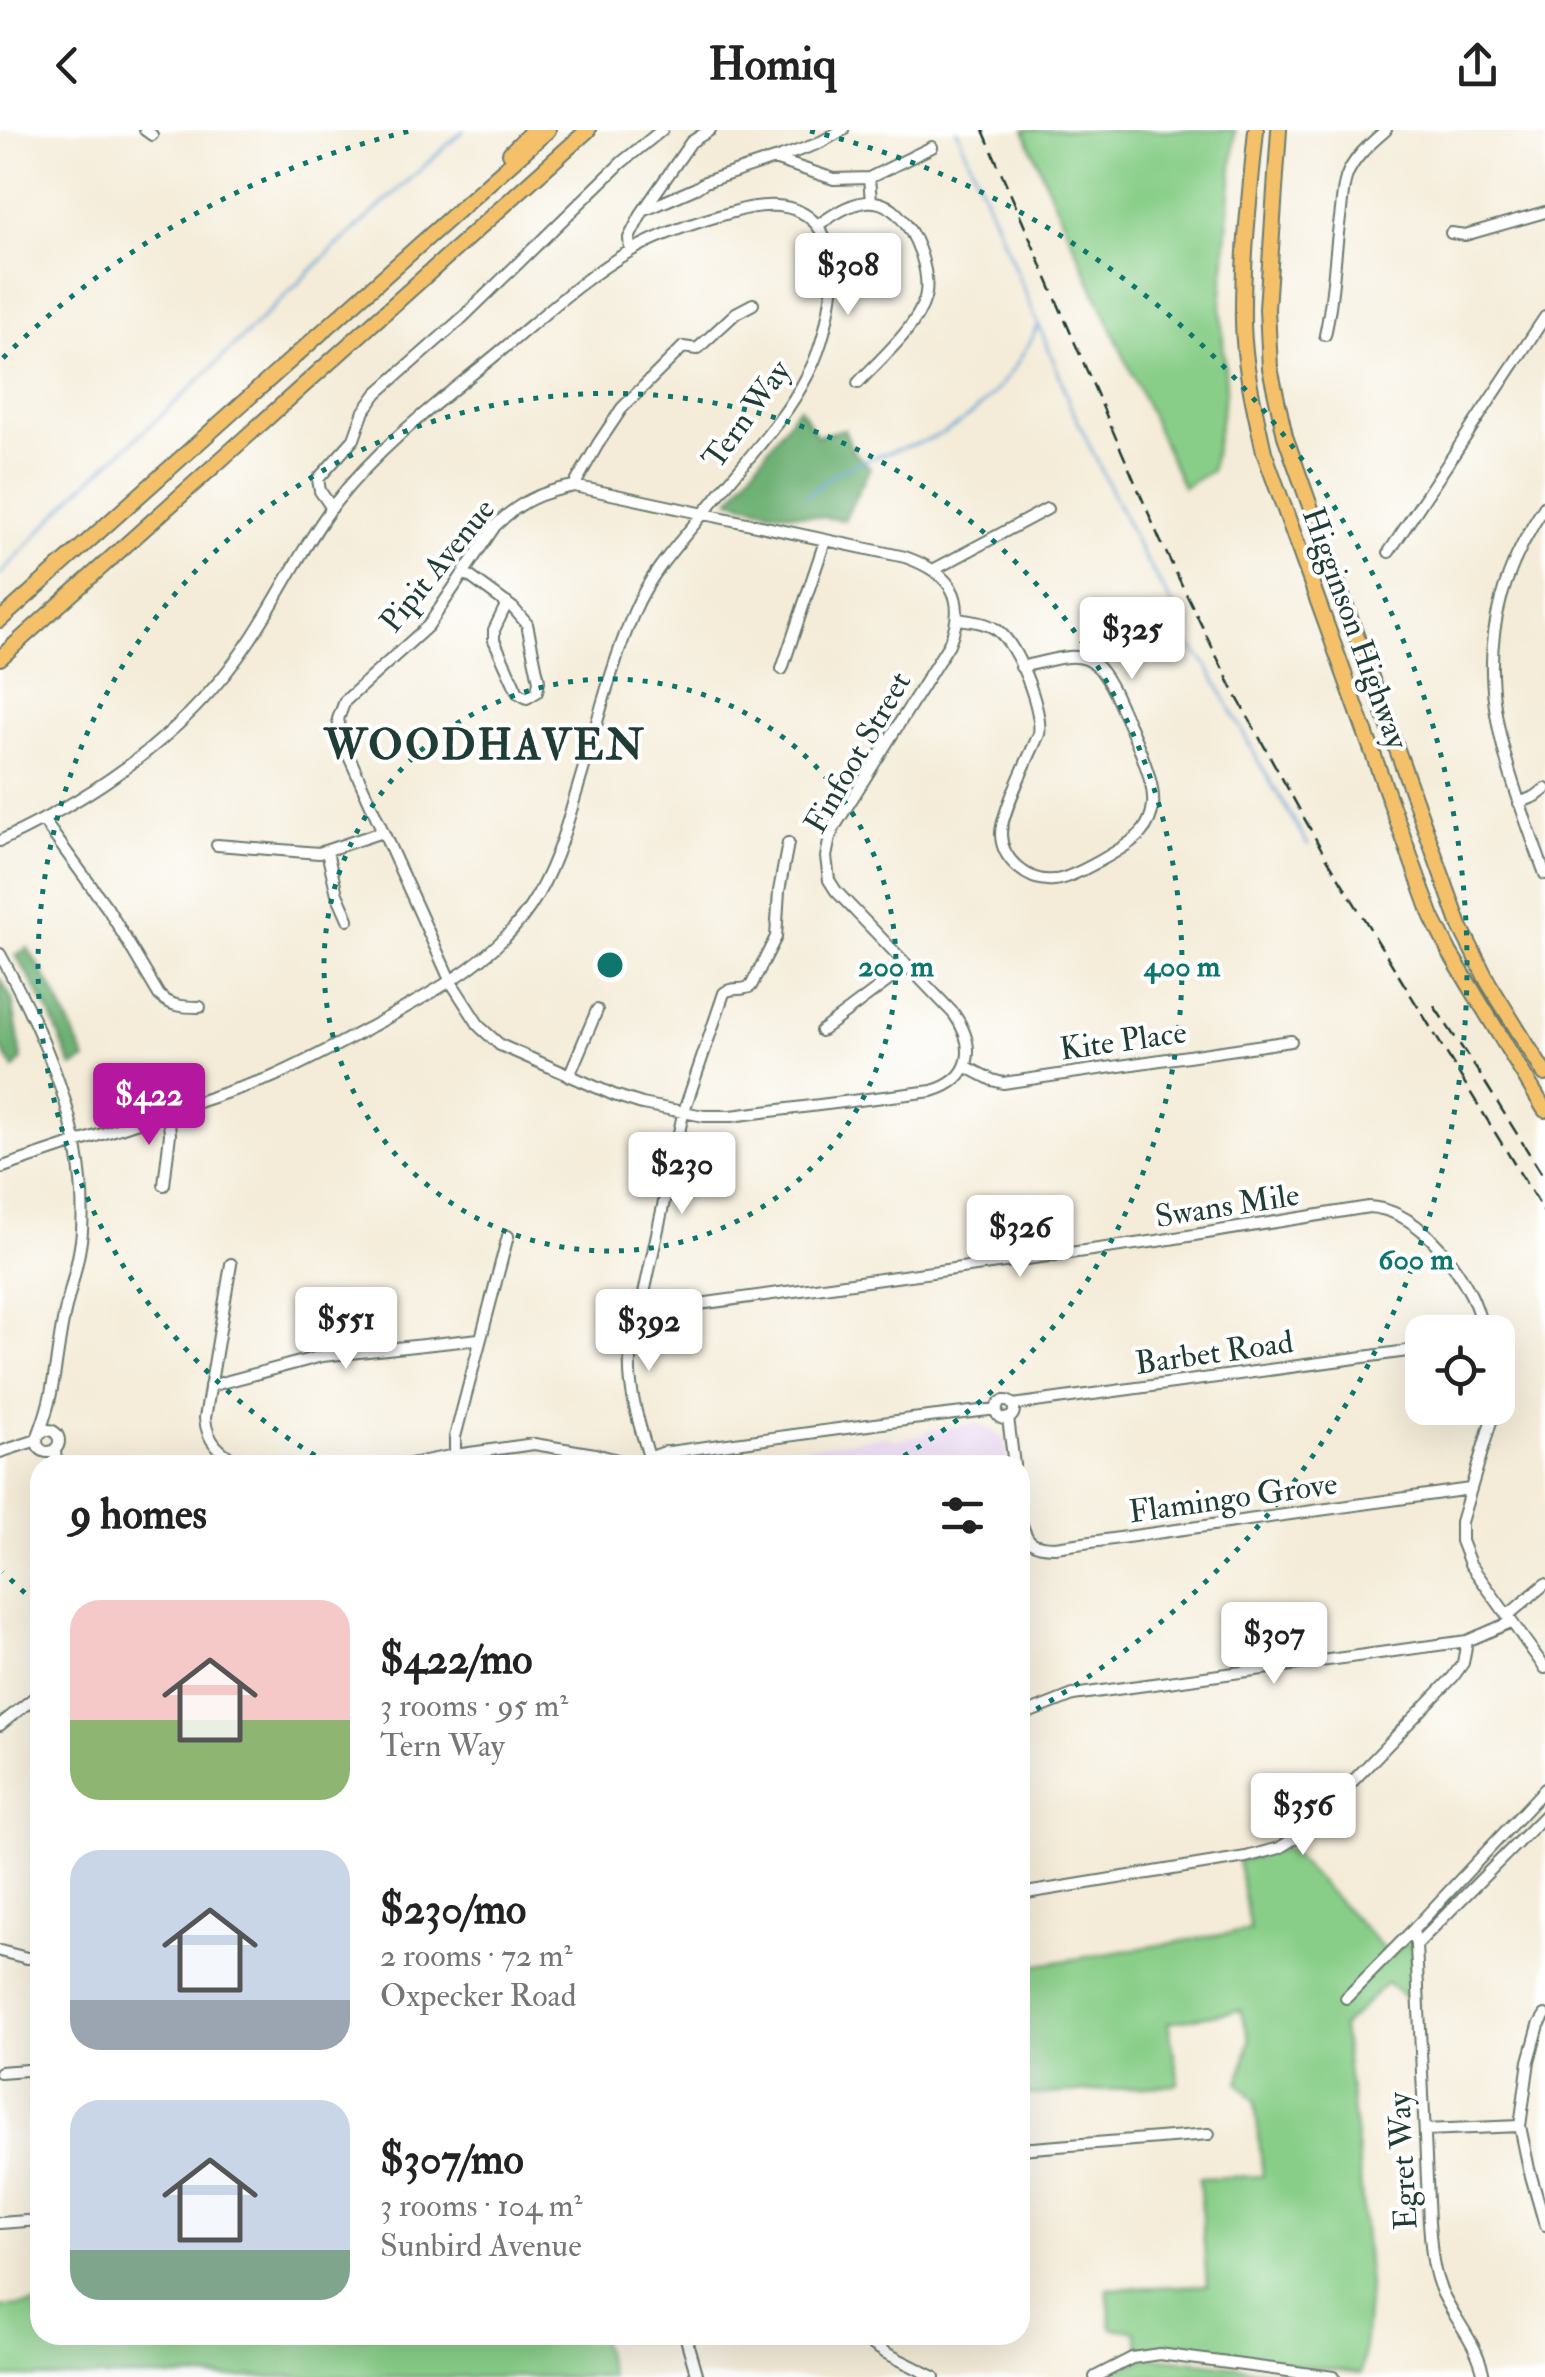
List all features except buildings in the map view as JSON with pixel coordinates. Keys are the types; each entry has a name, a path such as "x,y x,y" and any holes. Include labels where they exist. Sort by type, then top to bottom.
{"highway":[{"path":"407,257 533,130"},
{"path":"0,620 548,130"},
{"path":"0,658 588,130"},
{"name":"Higginson Highway","path":"1256,130 1244,264 1243,326 1250,387 1264,452 1432,917 1450,954 1545,1110"},
{"name":"Higginson Highway","path":"1280,130 1267,309 1270,368 1285,436 1460,926 1488,982 1545,1074"}],"street":[{"path":"332,508 320,492 318,480 352,442 364,411 377,392 460,320 610,173 662,130"},
{"path":"630,251 629,238 688,137 710,130"},
{"path":"643,211 705,182 817,144 842,130"},
{"path":"1325,335 1346,178 1370,143 1386,130"},
{"path":"774,159 834,179 869,178 932,147"},
{"path":"869,178 871,201"},
{"path":"0,842 110,782 204,700 249,641 332,508 363,470 413,423 588,280 630,251 696,223 756,206 794,209 818,225 858,204 871,201 887,206 905,222 913,236 926,279 926,294 916,318 858,383"},
{"path":"1451,233 1465,235 1545,212"},
{"name":"Tern Way","path":"0,1168 300,1065 451,982 497,946 528,909 557,854 634,612 651,580 796,395 816,358 827,321 834,266 818,225"},
{"path":"574,486 622,408 683,347 696,349 736,313 752,304"},
{"path":"1389,552 1545,317"},
{"name":"Pipit Avenue","path":"451,982 342,741 338,713 352,693 428,626 496,526 536,495 574,486 705,512"},
{"path":"1545,506 1526,536 1508,578 1496,624 1491,673 1503,755 1545,874"},
{"path":"935,569 1047,509"},
{"path":"705,512 905,557 935,569 954,592 958,619 998,630 1010,643 1040,716 1040,729 1005,815 1001,835 1005,850 1020,869 1035,878 1056,880 1082,870 1138,836 1150,817 1153,794 1104,671 1086,659 1072,656 1022,668"},
{"path":"782,669 824,541"},
{"path":"465,572 506,604 523,618 530,631 539,681 531,698 518,693 494,640 494,630 506,604"},
{"name":"Finfoot Street","path":"958,619 949,644 835,826 826,856 836,891 966,1031 969,1055 965,1066"},
{"path":"1519,803 1545,790"},
{"path":"43,820 108,909 159,996 181,1007 200,1006"},
{"path":"216,845 311,854 382,832"},
{"path":"653,1455 643,1436 629,1374 630,1358 683,1114 724,993 751,986 776,937 778,891 788,843"},
{"path":"327,852 336,894 348,919"},
{"path":"0,954 55,1070 80,1180 82,1233 50,1406 39,1442"},
{"path":"821,1031 908,966"},
{"path":"451,982 480,1027 500,1044 642,1104 683,1114 731,1116 932,1091 956,1079 965,1066"},
{"path":"569,1076 597,1010"},
{"name":"Kite Place","path":"965,1066 1004,1083 1291,1041"},
{"path":"164,1185 170,1134 168,1111"},
{"name":"Swans Mile","path":"641,1312 1380,1208 1403,1216 1432,1240 1463,1282 1478,1315"},
{"path":"508,1236 455,1436 455,1455 534,1444 598,1455"},
{"path":"225,1455 209,1437 205,1418 231,1264"},
{"path":"210,1386 322,1356 479,1339"},
{"name":"Barbet Road","path":"1013,1405 1405,1350"},
{"path":"672,1455 996,1409 1002,1402 1008,1402 1014,1411 1008,1418 1013,1455"},
{"path":"50,1406 59,1442 55,1455"},
{"path":"996,1409 1000,1416 1008,1418"},
{"path":"1489,1425 1461,1522 1460,1542 1470,1564 1545,1668"},
{"path":"0,1452 39,1442 47,1430 54,1432"},
{"path":"39,1442 48,1452 55,1449"},
{"path":"39,1442 47,1455"},
{"path":"696,1455 706,1449"},
{"name":"Flamingo Grove","path":"1030,1542 1055,1548 1470,1490"},
{"path":"1030,1711 1072,1695 1467,1641 1509,1619 1545,1584"},
{"path":"1030,1892 1246,1856 1286,1845 1303,1833 1453,1677 1463,1663 1467,1641"},
{"path":"0,1725 30,1700"},
{"path":"1346,1998 1545,1789"},
{"path":"1416,1945 1545,1814"},
{"name":"Egret Way","path":"1413,1930 1429,2222 1437,2279 1476,2348 1484,2377"},
{"path":"0,1951 30,1958"},
{"path":"1545,2015 1528,2061 1520,2126 1545,2225"},
{"path":"0,2072 30,2070"},
{"path":"1426,2130 1520,2126"},
{"path":"1030,2148 1210,2134"},
{"path":"0,2222 30,2220"},
{"path":"688,2345 697,2377"},
{"path":"874,2345 934,2377"},
{"path":"1095,2377 1132,2358 1159,2354 1334,2377"}],"shaded area":[{"path":"980,1423 1004,1439 1006,1455 758,1455 886,1436 895,1440 925,1435 925,1430"}],"green space":[{"path":"1024,130 1235,130 1221,306 1226,389 1211,471 1183,487 1053,199"},
{"path":"799,407 817,436 844,429 852,450 870,468 844,520 772,511 730,500"},
{"path":"28,948 56,995 86,1060 72,1067 50,1013 16,955"},
{"path":"0,978 12,1000 22,1059 14,1069 0,1047"},
{"path":"1287,1848 1391,1956 1404,1943 1411,1946 1415,2006 1387,1982 1342,2027 1369,2287 1362,2373 1140,2349 1136,2331 1112,2328 1107,2289 1207,2285 1199,2178 1263,2176 1255,2101 1239,2083 1250,2040 1240,2010 1168,2023 1179,2082 1175,2085 1030,2095 1030,1966 1250,1930 1238,1861"},
{"path":"30,2305 30,2345 602,2345 611,2377 0,2377 0,2308"},
{"path":"1155,2357 1322,2377 1105,2377 1133,2362"}],"waterway":[{"path":"0,575 76,493 464,130"},
{"path":"957,130 1069,403 1140,550 1172,604 1189,645 1207,665 1308,845"},
{"path":"806,497 843,469 932,438 960,423 1005,380 1038,326"}],"railway":[{"path":"983,130 1160,540 1233,690 1323,852 1545,1214"},
{"path":"1434,1006 1545,1179"}],"district":[{"name":"WOODHAVEN","path":"485,744"}]}
